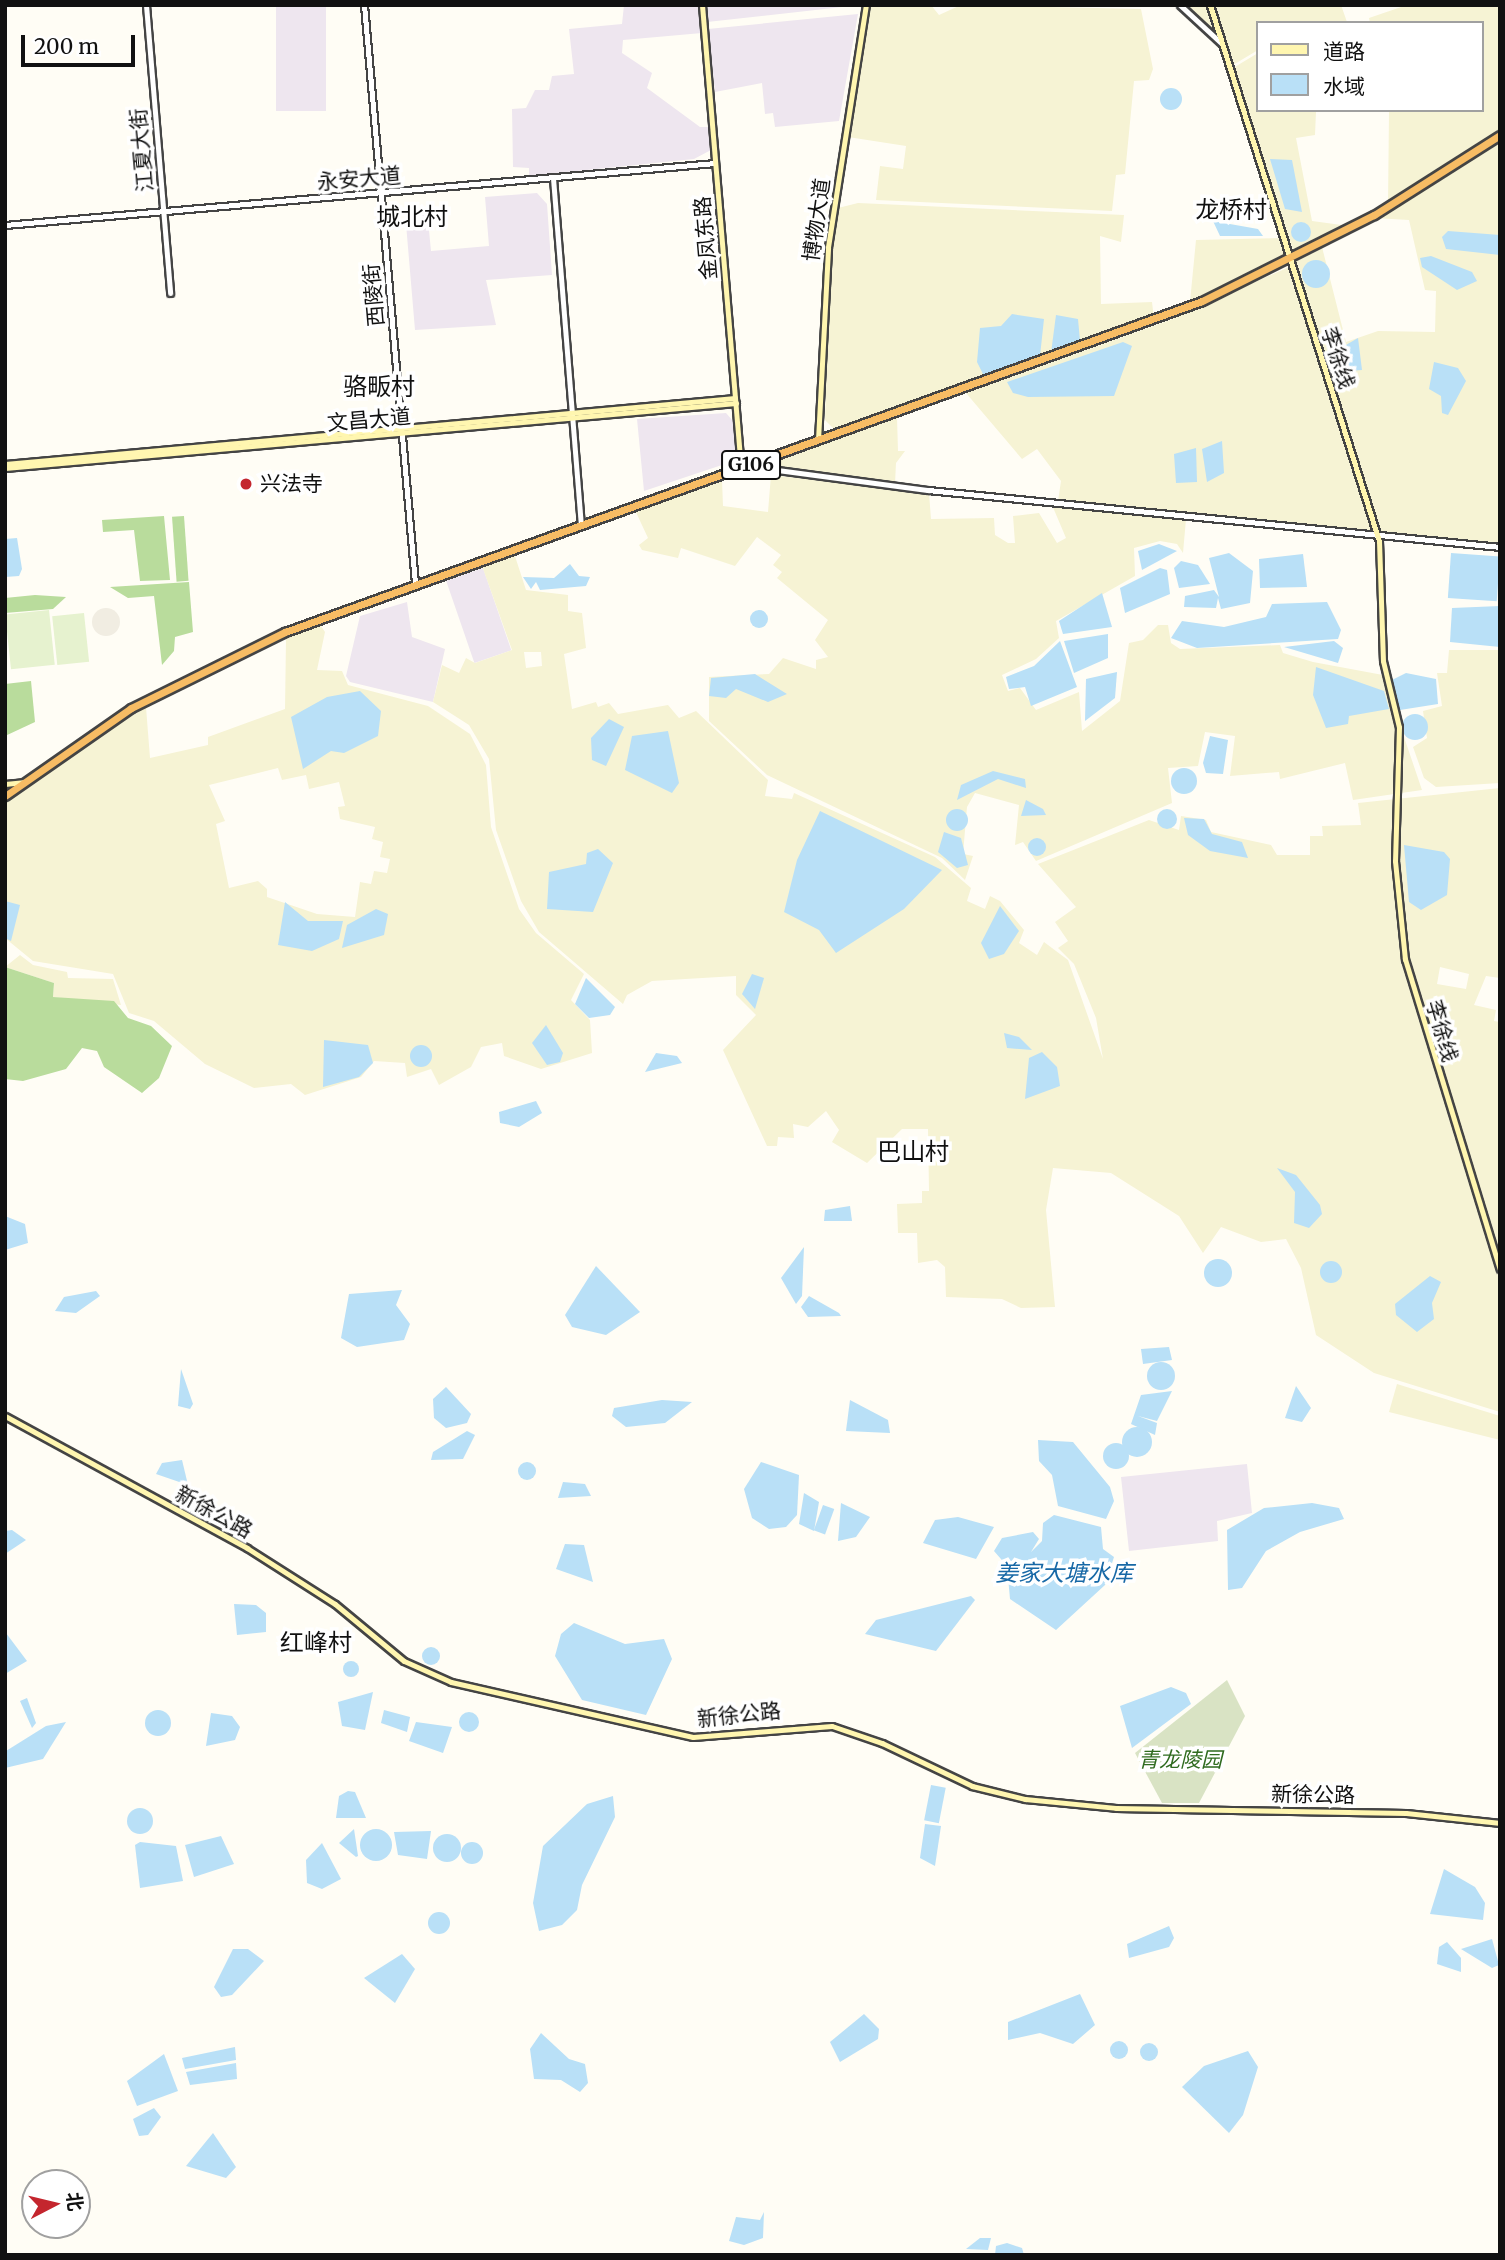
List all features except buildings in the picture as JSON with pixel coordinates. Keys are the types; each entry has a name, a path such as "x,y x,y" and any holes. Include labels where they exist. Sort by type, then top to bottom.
{"highway":[{"name":"G106","path":"5,796 107,723 199,671 415,583 1094,344 1291,260 1500,135"}],"main road":[{"name":"金凤东路","path":"702,5 735,401 744,467"},
{"name":"博物大道","path":"818,442 828,247 866,5"},
{"name":"李徐线","path":"1210,5 1378,535 1383,662 1399,727 1401,795 1395,861 1405,959 1500,1269"},
{"name":"文昌大道","path":"5,466 735,401"},
{"path":"5,786 20,785"},
{"name":"新徐公路","path":"5,1416 259,1555 411,1665 460,1684 693,1737 832,1726 882,1742 972,1786 1025,1799 1116,1808 1406,1813 1500,1823"}],"street":[{"name":"江夏大街","path":"145,5 170,293"},
{"name":"西陵街","path":"364,5 415,583"},
{"path":"1180,5 1223,46"},
{"name":"永安大道","path":"5,225 715,163"},
{"path":"553,178 581,524"},
{"path":"744,467 1500,547"}],"shaded area":[{"path":"276,5 326,5 326,111 276,111"},
{"path":"624,5 699,5 702,33 623,40 622,53 652,73 647,88 700,127 709,127 711,150 694,159 529,176 529,168 513,167 512,109 526,108 535,90 549,90 552,76 574,74 569,29 622,24"},
{"path":"705,5 860,5 707,22"},
{"path":"869,5 931,5 939,15 961,5 1141,9 1153,69 1149,80 1134,81 1125,174 1116,175 1112,211 876,200 880,166 903,169 906,146 848,137"},
{"path":"1184,5 1341,5 1347,21 1256,21 1256,51 1233,65 1223,39"},
{"path":"1407,5 1500,5 1500,130 1388,204 1389,112 1484,112 1484,21 1370,21 1369,18"},
{"path":"858,14 839,121 775,127 773,113 765,114 762,83 715,92 708,29"},
{"path":"1256,54 1256,112 1316,112 1315,135 1296,138 1312,221 1349,226 1294,253 1233,68"},
{"path":"1500,140 1500,545 1380,534 1296,261 1322,247 1346,342 1378,331 1435,332 1436,291 1425,290 1409,220 1374,218"},
{"path":"537,193 547,204 552,275 486,280 496,325 415,330 405,212 427,210 431,251 489,246 485,197"},
{"path":"858,203 1124,215 1121,242 1100,236 1101,304 1152,302 1154,319 834,429 825,420 831,246 838,208"},
{"path":"1282,238 1285,260 1190,302 1196,240"},
{"path":"1289,267 1372,533 1058,501 1061,481 1037,449 1022,459 966,393 1170,320"},
{"path":"726,413 733,421 737,460 644,491 637,419"},
{"path":"897,417 898,451 905,451 896,463 895,484 757,465"},
{"path":"771,475 929,493 931,519 994,518 995,535 1008,543 1015,543 1013,516 1039,513 1057,543 1066,538 1052,505 1186,519 1183,553 1177,544 1160,541 1134,548 1135,576 1056,621 1059,638 1036,659 1002,675 1008,691 1020,688 1036,710 1079,692 1082,731 1120,701 1129,643 1143,640 1158,625 1168,625 1171,643 1180,649 1280,645 1283,653 1313,662 1383,675 1422,790 1353,800 1345,763 1280,779 1279,772 1230,776 1235,736 1205,732 1198,766 1168,768 1172,803 1036,861 1023,842 1015,845 1019,805 975,793 967,807 963,854 973,856 965,880 942,858 767,775 709,721 709,677 769,674 783,658 816,669 816,660 828,657 815,640 828,620 777,578 782,572 773,565 781,555 757,537 735,566 681,548 678,558 642,550 639,545 648,538 634,508 722,480 723,506 768,512"},
{"path":"514,553 526,590 568,595 568,611 582,613 586,648 564,654 572,709 596,702 598,707 609,703 618,714 668,705 679,718 696,711 768,780 765,796 792,799 794,793 935,857 971,888 967,901 985,909 990,896 1000,901 1024,930 1019,943 1037,955 1044,942 1068,960 1103,1059 1096,1018 1074,964 1058,948 1068,941 1055,922 1076,907 1038,864 1149,820 1179,830 1181,816 1206,820 1211,832 1271,845 1277,855 1310,855 1310,836 1323,836 1322,826 1361,825 1358,803 1500,788 1500,978 1486,976 1474,1005 1496,1010 1494,1021 1500,1022 1500,1412 1374,1373 1316,1335 1301,1268 1286,1239 1261,1242 1221,1227 1203,1253 1179,1216 1111,1173 1053,1168 1046,1210 1055,1307 1021,1308 1002,1299 946,1297 945,1267 937,1260 918,1263 917,1233 898,1233 897,1204 922,1203 922,1191 929,1191 928,1129 902,1129 867,1163 832,1142 839,1130 826,1111 808,1127 793,1124 794,1138 778,1137 777,1146 767,1146 723,1050 756,1015 736,995 736,976 652,981 627,995 623,1004 539,932 521,901 496,830 489,759 469,725 433,702 442,665 459,673 466,658 475,663 512,650 481,563","holes":["524,652 541,652 542,666 526,668","1440,967 1469,974 1466,989 1437,984"]},
{"path":"483,568 511,650 474,663 446,581"},
{"path":"407,602 412,637 445,649 433,702 350,682 346,676 360,616"},
{"path":"106,608 116,612 120,622 116,632 106,636 96,632 92,622 96,612"},
{"path":"319,623 325,632 317,670 342,671 348,685 428,706 470,734 486,765 491,827 519,909 536,933 584,974 571,1000 590,1020 592,1053 541,1069 504,1056 502,1043 481,1047 471,1067 439,1085 431,1069 407,1077 405,1063 374,1061 361,1077 305,1095 291,1084 254,1088 205,1064 154,1021 129,1013 113,974 33,961 5,938 5,802 67,754 146,707 150,758 208,745 208,737 285,709 286,639","holes":["278,768 282,780 306,775 309,789 339,782 345,806 338,807 340,819 375,827 372,839 383,842 380,857 390,859 387,873 374,871 371,884 360,882 355,917 317,914 267,897 267,889 258,881 229,888 216,824 225,821 209,785"]},
{"path":"1449,650 1500,650 1500,783 1436,787 1424,778 1413,747 1427,738 1423,711 1442,706 1437,673 1447,673"},
{"path":"20,955 33,965 67,972 68,978 113,979 121,1005 53,997 54,983 5,967"},
{"path":"1397,1384 1500,1416 1500,1440 1389,1412"},
{"path":"1247,1464 1252,1513 1217,1521 1218,1541 1129,1551 1121,1477"}],"green space":[{"path":"164,516 170,580 140,581 134,530 103,532 102,520"},
{"path":"184,516 189,581 177,582 172,517"},
{"path":"189,582 193,632 175,637 174,651 162,665 154,596 128,598 110,587"},
{"path":"35,595 66,597 53,609 5,613 5,598"},
{"path":"49,610 55,665 11,669 5,615"},
{"path":"84,613 89,662 57,665 52,616"},
{"path":"31,681 35,722 5,736 5,684"},
{"path":"5,967 54,983 53,997 114,1001 128,1018 151,1026 172,1046 159,1078 142,1093 104,1067 97,1051 82,1048 66,1069 23,1081 5,1079"},
{"name":"青龙陵园","path":"1227,1680 1245,1716 1199,1803 1162,1803 1135,1753"}],"water":[{"path":"1171,88 1181,95 1182,99 1175,109 1171,110 1161,103 1160,99 1167,89"},
{"path":"1270,159 1292,160 1302,212 1285,209"},
{"path":"1213,221 1258,229 1263,236 1220,236"},
{"path":"1301,222 1308,225 1311,232 1308,239 1301,242 1294,239 1291,232 1294,225"},
{"path":"1448,231 1500,235 1500,255 1446,249 1442,237"},
{"path":"1431,256 1472,272 1477,281 1457,290 1422,267 1420,258"},
{"path":"1316,260 1326,264 1330,274 1326,284 1316,288 1306,284 1302,274 1306,264"},
{"path":"1012,314 1044,319 1040,356 984,376 977,362 980,328 1001,326"},
{"path":"1056,315 1078,319 1080,341 1051,353"},
{"path":"1358,338 1362,370 1337,372 1332,353"},
{"path":"1123,342 1132,346 1114,396 1028,397 1013,393 1007,382"},
{"path":"1434,362 1458,368 1466,381 1448,415 1442,413 1441,396 1429,389"},
{"path":"1222,441 1224,473 1207,482 1202,449"},
{"path":"1196,448 1197,482 1176,483 1174,454"},
{"path":"17,538 22,569 19,576 5,577 5,539"},
{"path":"1159,544 1177,551 1142,570 1138,551"},
{"path":"1229,553 1253,571 1250,603 1221,609 1218,598 1216,608 1184,607 1185,596 1214,590 1219,597 1209,558"},
{"path":"1451,553 1500,556 1497,601 1448,598"},
{"path":"1303,554 1307,587 1260,588 1259,559"},
{"path":"1181,561 1198,565 1210,584 1179,588 1174,568"},
{"path":"570,564 579,576 590,577 586,586 540,590 536,582 531,589 523,577 554,578"},
{"path":"1160,568 1167,570 1170,594 1125,613 1120,588"},
{"path":"1102,593 1112,627 1063,634 1059,621"},
{"path":"1327,602 1341,630 1338,639 1197,648 1171,638 1182,621 1224,627 1266,617 1272,604"},
{"path":"1500,606 1500,647 1450,642 1452,608"},
{"path":"755,610 763,610 768,619 766,626 755,628 750,623 750,615"},
{"path":"1108,634 1108,658 1074,673 1064,641"},
{"path":"1060,641 1077,687 1031,706 1025,687 1009,689 1006,677 1034,666"},
{"path":"1334,641 1343,648 1338,663 1284,647"},
{"path":"1316,667 1384,691 1389,709 1349,716 1348,724 1326,728 1313,695"},
{"path":"1117,672 1115,698 1085,721 1086,679"},
{"path":"1406,673 1436,679 1438,704 1400,710 1390,681"},
{"path":"755,674 787,694 768,702 736,689 726,698 709,696 711,678"},
{"path":"360,691 381,711 378,736 344,753 331,751 303,769 291,717 327,697"},
{"path":"1415,714 1424,718 1428,727 1424,736 1415,740 1406,736 1402,727 1406,718"},
{"path":"609,719 624,727 606,766 592,760 591,738"},
{"path":"668,731 679,783 672,793 625,770 632,736"},
{"path":"1210,736 1228,740 1223,774 1206,773 1203,763"},
{"path":"1184,768 1193,772 1197,781 1193,790 1184,794 1175,790 1171,781 1175,772"},
{"path":"993,771 1025,779 1026,788 998,779 957,800 961,785"},
{"path":"1026,800 1043,809 1046,815 1021,816"},
{"path":"957,809 965,812 968,820 965,828 957,831 949,828 946,820 949,812"},
{"path":"1167,809 1174,812 1177,819 1174,826 1167,829 1160,826 1157,819 1160,812"},
{"path":"820,811 942,870 904,909 836,953 819,930 784,912 797,860"},
{"path":"1184,818 1204,819 1212,834 1242,842 1248,858 1210,851 1188,835"},
{"path":"944,832 961,838 968,865 957,868 938,852"},
{"path":"1037,838 1043,841 1046,847 1043,853 1037,856 1031,853 1028,847 1031,841"},
{"path":"1404,845 1444,852 1450,859 1447,895 1421,910 1409,902"},
{"path":"598,849 613,863 593,912 547,909 549,872 586,864 587,853"},
{"path":"5,901 20,905 11,941 5,938"},
{"path":"285,902 308,921 343,921 339,939 312,951 278,945"},
{"path":"1000,906 1019,931 1004,954 989,959 981,943"},
{"path":"376,909 388,914 384,935 342,948 347,925"},
{"path":"752,974 764,978 755,1009 742,994"},
{"path":"586,978 615,1007 610,1015 589,1018 575,1004"},
{"path":"546,1025 563,1053 560,1062 547,1065 532,1043"},
{"path":"1004,1033 1019,1037 1032,1050 1007,1048"},
{"path":"324,1040 368,1045 373,1063 359,1077 323,1087"},
{"path":"421,1045 429,1048 432,1056 429,1064 421,1067 413,1064 410,1056 413,1048"},
{"path":"1042,1052 1057,1067 1060,1086 1025,1099 1029,1058"},
{"path":"656,1053 677,1056 682,1063 645,1072"},
{"path":"536,1101 542,1113 519,1127 500,1123 499,1112"},
{"path":"1277,1168 1296,1175 1320,1205 1322,1214 1309,1228 1294,1223 1295,1192"},
{"path":"850,1206 852,1221 824,1221 825,1210"},
{"path":"5,1216 25,1224 28,1243 5,1250"},
{"path":"804,1247 802,1296 796,1304 781,1278"},
{"path":"1218,1259 1228,1263 1232,1273 1228,1283 1218,1287 1208,1283 1204,1273 1208,1263"},
{"path":"1331,1261 1339,1264 1342,1272 1339,1280 1331,1283 1323,1280 1320,1272 1323,1264"},
{"path":"596,1266 640,1312 606,1335 572,1327 565,1315"},
{"path":"1430,1276 1441,1282 1432,1303 1434,1319 1417,1332 1396,1315 1395,1304"},
{"path":"402,1290 396,1305 410,1324 404,1340 357,1347 341,1338 349,1294"},
{"path":"96,1291 100,1296 76,1313 55,1311 64,1297"},
{"path":"809,1296 841,1316 808,1317 801,1307"},
{"path":"1169,1347 1172,1360 1143,1364 1141,1349"},
{"path":"1161,1362 1171,1366 1175,1376 1171,1386 1161,1390 1151,1386 1147,1376 1151,1366"},
{"path":"181,1369 193,1404 190,1409 178,1406"},
{"path":"1296,1386 1311,1408 1302,1422 1285,1418"},
{"path":"446,1387 471,1414 467,1423 446,1428 434,1418 433,1399"},
{"path":"1172,1391 1157,1421 1138,1416 1157,1423 1155,1435 1131,1424 1141,1395"},
{"path":"662,1400 692,1402 665,1423 626,1427 612,1416 614,1408"},
{"path":"850,1400 888,1420 890,1433 846,1431"},
{"path":"1137,1427 1148,1431 1152,1442 1148,1453 1137,1457 1126,1453 1122,1442 1126,1431"},
{"path":"467,1431 475,1435 463,1459 431,1460 433,1452"},
{"name":"姜家大塘水库","path":"1038,1440 1073,1442 1110,1487 1114,1501 1106,1519 1058,1506 1052,1475 1039,1461"},
{"path":"1116,1443 1126,1446 1129,1456 1126,1466 1116,1469 1106,1466 1103,1456 1106,1446"},
{"path":"182,1460 188,1485 156,1474 162,1463"},
{"path":"523,1462 531,1462 536,1471 534,1478 523,1480 518,1475 518,1467"},
{"path":"761,1462 799,1475 797,1515 786,1527 769,1529 752,1518 744,1489"},
{"path":"563,1482 585,1484 591,1496 558,1498"},
{"path":"804,1493 819,1502 814,1531 799,1524"},
{"path":"841,1503 870,1517 856,1537 838,1541"},
{"path":"1312,1503 1339,1508 1344,1519 1300,1532 1266,1551 1242,1588 1228,1590 1227,1530 1264,1508"},
{"path":"823,1505 834,1509 825,1534 814,1530"},
{"name":"姜家大塘水库","path":"1054,1515 1101,1527 1103,1549 1114,1557 1105,1585 1056,1630 1010,1599 1007,1566 994,1551 1002,1538 1033,1532 1039,1539 1031,1552 1042,1541 1043,1523"},
{"path":"958,1517 994,1527 976,1559 923,1543 935,1520"},
{"path":"12,1530 26,1540 5,1554 5,1531"},
{"path":"565,1544 584,1545 593,1582 556,1569"},
{"path":"971,1596 975,1600 936,1651 865,1634 876,1620"},
{"path":"234,1604 256,1605 266,1613 266,1632 237,1635"},
{"path":"5,1611 6,1633 27,1661 5,1674"},
{"path":"574,1623 625,1644 664,1639 672,1659 646,1715 582,1700 555,1656 561,1634"},
{"path":"431,1647 437,1650 440,1656 437,1662 431,1665 425,1662 422,1656 425,1650"},
{"path":"351,1661 357,1663 357,1675 351,1677 345,1675 343,1669 345,1663"},
{"path":"1171,1687 1186,1693 1191,1704 1132,1748 1120,1706"},
{"path":"373,1692 365,1730 342,1726 338,1702"},
{"path":"27,1698 36,1723 32,1728 20,1701"},
{"path":"158,1710 167,1714 171,1723 167,1732 158,1736 149,1732 145,1723 149,1714"},
{"path":"384,1710 410,1717 407,1732 381,1723"},
{"path":"469,1712 476,1715 479,1722 476,1729 469,1732 462,1729 459,1722 462,1715"},
{"path":"211,1713 232,1716 240,1727 235,1740 206,1746"},
{"path":"66,1722 43,1759 5,1768 6,1751 46,1726"},
{"path":"416,1722 452,1727 443,1753 409,1741"},
{"path":"931,1785 946,1788 939,1823 924,1820"},
{"path":"348,1791 355,1792 366,1818 336,1818 339,1796"},
{"path":"613,1796 615,1817 582,1885 577,1910 562,1925 539,1931 533,1903 543,1846 587,1804"},
{"path":"140,1808 149,1812 153,1821 149,1830 140,1834 131,1830 127,1821 131,1812"},
{"path":"925,1824 941,1826 935,1866 920,1858"},
{"path":"354,1829 358,1856 356,1857 339,1843"},
{"path":"376,1829 387,1834 392,1845 387,1856 376,1861 365,1856 360,1845 365,1834"},
{"path":"431,1831 427,1859 398,1855 394,1832"},
{"path":"447,1834 457,1838 461,1848 457,1858 447,1862 437,1858 433,1848 437,1838"},
{"path":"221,1836 234,1864 194,1877 185,1845"},
{"path":"140,1842 176,1846 183,1881 140,1888 135,1845"},
{"path":"472,1842 480,1845 483,1853 480,1861 472,1864 464,1861 461,1853 464,1845"},
{"path":"322,1843 341,1879 322,1889 307,1883 306,1860"},
{"path":"1444,1869 1475,1887 1485,1903 1483,1920 1430,1914"},
{"path":"439,1912 449,1919 450,1923 443,1933 439,1934 429,1927 428,1923 435,1913"},
{"path":"1169,1926 1174,1938 1169,1947 1129,1958 1127,1944"},
{"path":"1492,1939 1499,1965 1492,1968 1461,1949"},
{"path":"1447,1942 1461,1958 1461,1972 1437,1964 1439,1947"},
{"path":"233,1949 248,1949 264,1961 232,1995 221,1997 214,1987"},
{"path":"402,1954 415,1969 395,2003 364,1978"},
{"path":"1080,1994 1095,2025 1073,2044 1040,2033 1008,2040 1008,2022"},
{"path":"864,2014 879,2029 878,2039 840,2062 830,2042"},
{"path":"541,2033 569,2059 585,2064 588,2083 580,2092 561,2080 534,2079 530,2049"},
{"path":"1115,2041 1123,2041 1128,2050 1126,2057 1115,2059 1110,2054 1110,2046"},
{"path":"1149,2043 1155,2046 1158,2052 1155,2058 1149,2061 1143,2058 1140,2052 1143,2046"},
{"path":"235,2047 236,2060 185,2069 182,2058"},
{"path":"1248,2051 1258,2067 1243,2115 1229,2133 1182,2087 1204,2066"},
{"path":"164,2054 178,2091 137,2106 127,2081"},
{"path":"236,2063 237,2079 190,2085 186,2072"},
{"path":"154,2108 161,2117 148,2135 139,2136 133,2119"},
{"path":"213,2133 236,2167 226,2178 186,2166"},
{"path":"764,2212 763,2238 744,2245 729,2241 736,2217 760,2220"},
{"path":"980,2238 991,2238 988,2250 966,2249"},
{"path":"1007,2243 1022,2248 1024,2255 995,2255 996,2246"}],"place":[{"name":"兴法寺","path":"246,484"}],"district":[{"name":"龙桥村","path":"1231,210"},
{"name":"城北村","path":"412,217"},
{"name":"骆畈村","path":"379,387"},
{"name":"巴山村","path":"913,1152"},
{"name":"红峰村","path":"316,1643"}]}
